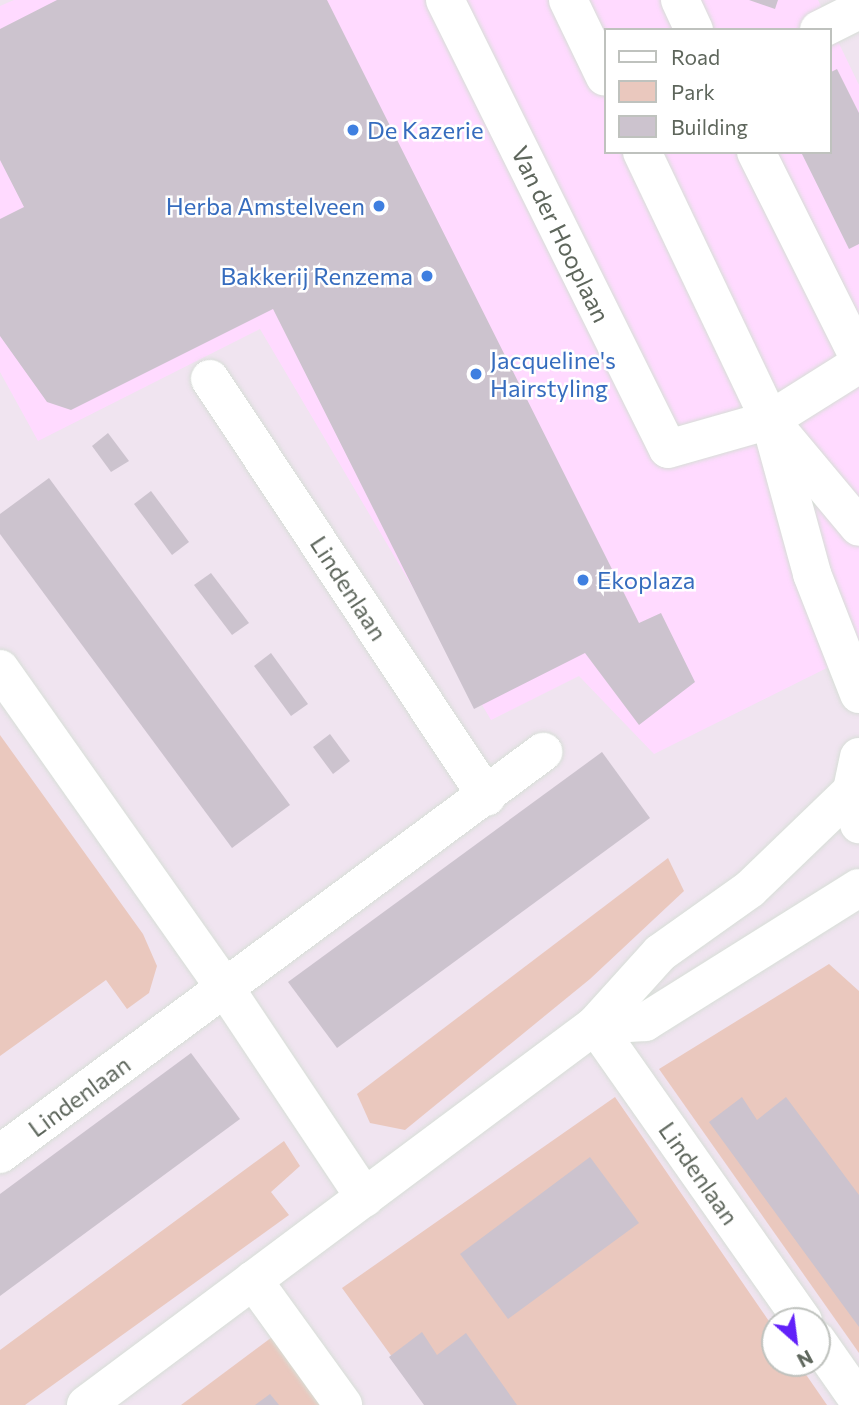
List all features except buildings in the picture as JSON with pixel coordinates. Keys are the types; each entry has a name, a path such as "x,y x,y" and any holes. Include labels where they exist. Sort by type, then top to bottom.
{"street":[{"name":"Van der Hooplaan","path":"445,0 668,449 770,420 859,364"},
{"path":"568,0 604,75"},
{"path":"680,0 693,28"},
{"path":"823,28 859,10"},
{"path":"643,154 770,420 812,574 859,694"},
{"path":"757,154 859,358"},
{"name":"Lindenlaan","path":"210,379 487,797"},
{"path":"770,420 859,527"},
{"path":"0,669 225,988 365,1198"},
{"name":"Lindenlaan","path":"0,1154 487,797 542,752"},
{"path":"86,1405 595,1025 660,953 750,889 857,791"},
{"path":"595,1025 645,1022 859,888"},
{"name":"Lindenlaan","path":"595,1025 793,1307"},
{"path":"253,1280 343,1405"},
{"path":"831,1361 859,1401"}],"shaded area":[{"path":"14,0 818,0 859,85 859,652 654,754 579,676 491,720 260,329 38,441 0,372 0,6"}],"green space":[{"path":"0,735 143,934 157,966 149,993 127,1009 106,980 0,1056"},
{"path":"668,858 684,891 590,979 405,1130 370,1123 357,1094"},
{"path":"829,964 859,991 859,1353 831,1313 831,1307 827,1307 659,1069"},
{"path":"615,1097 761,1310 761,1377 808,1377 827,1405 427,1405 342,1288"},
{"path":"284,1141 300,1166 271,1192 289,1215 25,1405 0,1405 0,1350"},
{"path":"291,1323 352,1405 181,1405"}],"place":[{"name":"De Kazerie","path":"353,130"},
{"name":"Herba Amstelveen","path":"379,206"},
{"name":"Bakkerij Renzema","path":"427,276"},
{"name":"Jacqueline's Hairstyling","path":"476,374"},
{"name":"Ekoplaza","path":"583,580"}]}
